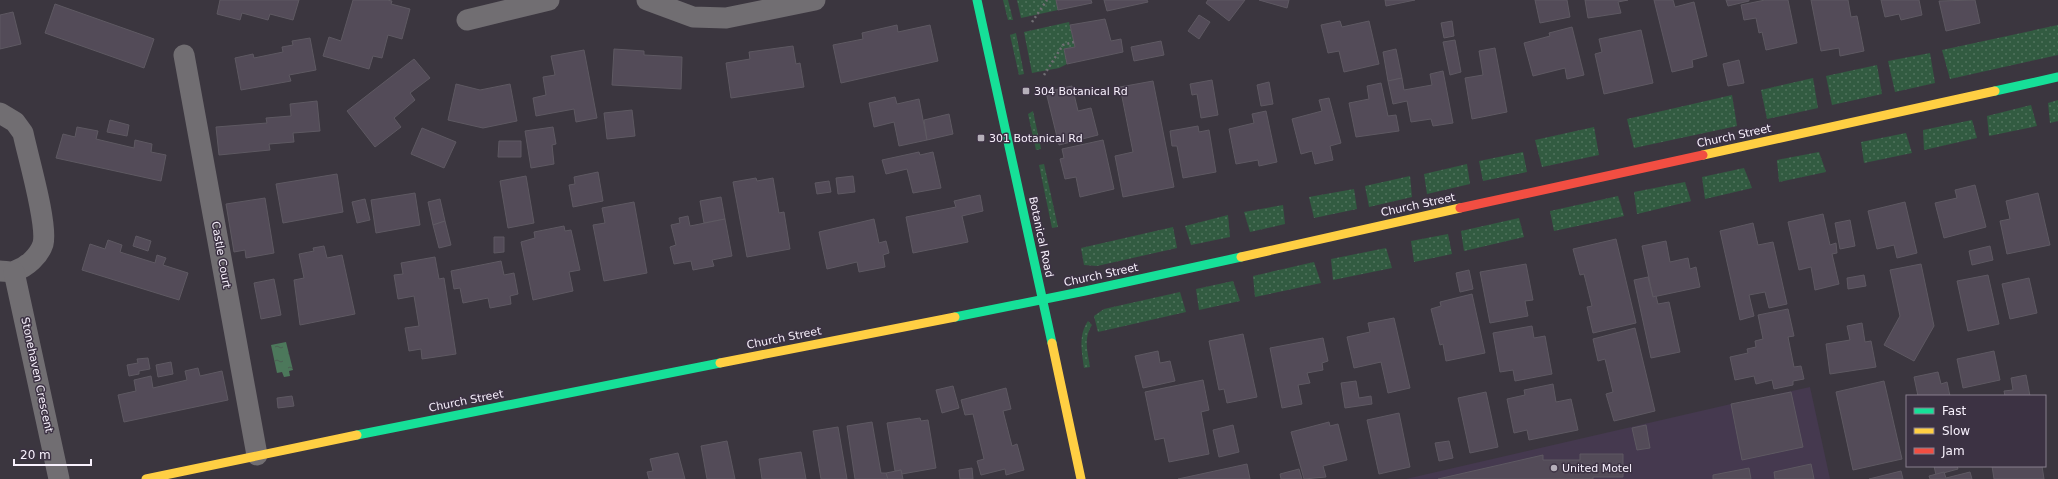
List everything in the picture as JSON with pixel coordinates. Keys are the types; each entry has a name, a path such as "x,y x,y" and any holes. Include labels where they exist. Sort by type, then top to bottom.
{"street":[{"path":"467,20 549,0"},
{"path":"647,0 694,17 726,18 815,0"},
{"name":"Botanical Road","path":"977,0 1081,479"},
{"name":"Castle Court","path":"184,55 257,454"},
{"name":"Church Street","path":"146,479 257,454 1042,299 2058,77"},
{"name":"Stonehaven Crescent","path":"0,113 15,122 23,134 43,224 43,243 39,253 33,260 7,271 59,479"}],"path":[{"path":"1032,22 1047,0"},
{"path":"1044,75 1063,45 1074,42"}],"shaded area":[{"path":"1003,0 1008,0 1013,20 1008,20"},
{"path":"1017,0 1056,0 1058,10 1021,18"},
{"path":"1069,22 1075,47 1064,49 1067,64 1059,68 1032,73 1024,32"},
{"path":"2058,25 2058,55 1950,79 1942,50"},
{"path":"1016,33 1024,74 1019,75 1010,35"},
{"path":"1930,53 1935,83 1895,92 1888,61"},
{"path":"1877,65 1882,94 1832,105 1826,76"},
{"path":"1813,78 1818,108 1767,119 1761,90"},
{"path":"1732,95 1737,126 1634,148 1627,119"},
{"path":"2058,100 2058,121 2050,123 2048,103"},
{"path":"2031,105 2037,126 1989,136 1987,116"},
{"path":"1033,111 1041,149 1036,150 1028,114"},
{"path":"1972,120 1977,138 1924,150 1923,130"},
{"path":"1594,127 1599,155 1542,167 1535,140"},
{"path":"1906,133 1912,153 1864,163 1861,142"},
{"path":"1523,152 1527,172 1483,181 1479,161"},
{"path":"1819,152 1826,172 1779,182 1777,160"},
{"path":"1044,164 1058,227 1052,228 1039,165"},
{"path":"1467,164 1470,184 1427,194 1424,174"},
{"path":"1744,168 1752,188 1705,199 1702,177"},
{"path":"1410,176 1412,197 1369,207 1365,186"},
{"path":"1685,182 1691,201 1637,214 1634,192"},
{"path":"1354,189 1357,209 1314,218 1309,197"},
{"path":"1618,196 1624,216 1554,231 1550,211"},
{"path":"1283,205 1285,224 1250,232 1244,212"},
{"path":"1228,215 1230,237 1191,245 1185,226"},
{"path":"1519,218 1524,237 1464,251 1461,231"},
{"path":"1173,227 1177,248 1097,266 1084,265 1081,248"},
{"path":"1448,234 1452,254 1414,262 1411,241"},
{"path":"1386,248 1392,268 1333,280 1331,259"},
{"path":"1314,262 1321,283 1255,297 1253,276"},
{"path":"1233,281 1240,301 1199,310 1196,289"},
{"path":"1180,292 1186,312 1098,332 1094,316 1104,309"},
{"path":"1088,321 1092,325 1089,330 1087,340 1087,351 1090,367 1084,368 1082,338"},
{"path":"1810,387 1830,479 1406,479 1731,404"}],"water":[{"path":"286,342 293,370 289,371 290,376 284,377 282,372 277,373 271,345"}],"building":[{"path":"220,0 299,0 293,20 270,14 268,20 242,13 240,20 217,14"},
{"path":"353,0 387,0 392,1 391,4 410,9 402,39 388,35 382,58 373,56 369,69 323,56 329,37 341,41"},
{"path":"1056,0 1091,0 1092,3 1058,10"},
{"path":"1104,0 1147,0 1148,2 1107,11"},
{"path":"1208,0 1245,0 1229,21 1206,3"},
{"path":"1259,0 1289,0 1287,8"},
{"path":"1385,0 1415,0 1386,6"},
{"path":"1535,0 1567,0 1570,17 1540,23"},
{"path":"1585,0 1628,0 1618,2 1621,13 1588,18"},
{"path":"1654,0 1673,0 1675,7 1694,2 1707,56 1692,60 1693,67 1672,72"},
{"path":"1726,0 1749,0 1749,1 1728,6"},
{"path":"1765,0 1788,0 1797,43 1766,50 1762,32 1759,33 1756,18 1744,20 1741,5"},
{"path":"1811,0 1848,0 1851,17 1857,16 1864,51 1840,56 1839,48 1821,51"},
{"path":"1881,0 1919,0 1922,15 1901,20 1899,14 1885,17"},
{"path":"1975,0 1980,23 1946,31 1939,1"},
{"path":"55,4 154,39 144,68 45,33"},
{"path":"13,12 21,44 0,49 0,15"},
{"path":"1199,15 1210,22 1199,39 1188,31"},
{"path":"1105,19 1111,41 1121,39 1123,52 1067,64 1064,49 1075,47 1070,25"},
{"path":"1340,21 1342,27 1369,21 1379,64 1344,72 1339,51 1328,53 1321,25"},
{"path":"1452,21 1454,36 1444,38 1441,23"},
{"path":"897,25 898,32 930,25 938,61 841,83 833,45 863,39 862,33"},
{"path":"1572,27 1584,75 1567,79 1565,68 1533,76 1524,43 1550,36 1549,33"},
{"path":"1641,30 1653,83 1604,94 1595,54 1602,52 1599,39"},
{"path":"310,38 316,70 289,75 291,81 241,90 235,58 253,54 254,58 283,52 282,47 293,45 292,41"},
{"path":"1455,40 1461,72 1450,75 1443,42"},
{"path":"1161,41 1164,55 1134,61 1131,47"},
{"path":"793,46 796,64 800,63 804,87 731,98 726,63 750,59 749,52"},
{"path":"1495,48 1507,112 1472,119 1465,78 1483,75 1479,51"},
{"path":"614,49 644,51 644,55 682,57 681,89 612,85"},
{"path":"1396,49 1402,78 1388,81 1383,52"},
{"path":"584,50 597,118 576,122 574,109 536,116 533,98 546,95 543,77 555,75 551,56"},
{"path":"414,59 430,78 410,93 415,100 394,118 401,127 375,147 347,111"},
{"path":"1739,60 1744,83 1728,86 1723,64"},
{"path":"1443,71 1453,123 1433,126 1431,119 1411,122 1407,101 1393,104 1388,81 1402,78 1404,90 1432,85 1430,74"},
{"path":"1212,80 1218,115 1201,118 1197,94 1192,95 1190,84"},
{"path":"1153,81 1174,187 1123,197 1115,156 1133,152 1120,87"},
{"path":"1269,82 1273,104 1261,106 1257,85"},
{"path":"1381,83 1388,116 1396,115 1399,131 1356,137 1349,103 1369,99 1367,86"},
{"path":"456,84 480,90 510,84 517,121 483,128 448,120"},
{"path":"1072,86 1078,111 1091,108 1098,135 1059,145 1046,92"},
{"path":"895,97 897,104 919,99 927,140 899,146 894,122 874,127 869,103"},
{"path":"1329,98 1341,143 1330,146 1333,160 1315,164 1312,151 1301,154 1292,119 1322,111 1319,100"},
{"path":"317,101 320,131 293,133 294,142 269,144 270,150 219,155 216,127 267,123 266,118 291,116 290,104"},
{"path":"632,110 635,136 607,139 604,113"},
{"path":"1266,111 1277,162 1259,166 1258,160 1236,164 1229,129 1254,123 1252,114"},
{"path":"949,114 953,134 927,140 924,120"},
{"path":"110,120 129,125 127,136 107,132"},
{"path":"1198,126 1199,132 1209,130 1216,172 1183,178 1177,146 1172,146 1170,131"},
{"path":"77,127 98,131 96,139 134,148 135,140 152,144 151,152 166,155 161,181 56,158 63,134 75,137"},
{"path":"553,127 556,144 552,145 554,164 531,168 525,131"},
{"path":"422,128 456,142 444,168 411,154"},
{"path":"1103,140 1114,189 1080,197 1076,177 1065,179 1060,159 1064,158 1062,149"},
{"path":"499,141 521,141 521,157 498,157"},
{"path":"919,152 920,155 933,152 941,188 913,193 907,169 886,174 882,160"},
{"path":"598,172 603,201 573,207 569,185 575,184 574,177"},
{"path":"337,174 343,212 283,223 276,184"},
{"path":"526,176 534,223 508,228 500,181"},
{"path":"853,176 855,192 838,194 836,178"},
{"path":"756,178 757,181 773,178 779,213 784,212 790,249 747,257 733,182"},
{"path":"829,181 831,192 817,194 815,183"},
{"path":"1975,185 1986,227 1944,238 1935,203 1957,198 1955,190"},
{"path":"415,193 420,225 376,233 371,200"},
{"path":"2038,193 2050,245 2007,254 2000,221 2010,219 2006,201"},
{"path":"980,195 983,211 962,216 968,242 913,253 906,217 956,207 954,201"},
{"path":"721,197 725,219 704,223 700,201"},
{"path":"265,198 274,253 246,258 245,250 234,252 226,204"},
{"path":"365,199 370,220 357,223 352,202"},
{"path":"440,199 445,221 433,225 428,202"},
{"path":"634,202 647,273 604,281 593,225 605,223 602,208"},
{"path":"1905,202 1917,253 1897,258 1894,245 1877,249 1868,211"},
{"path":"1823,214 1830,245 1836,243 1837,253 1832,254 1839,284 1815,290 1811,267 1799,270 1788,222"},
{"path":"688,216 690,226 725,219 732,256 712,260 714,266 693,270 691,261 674,264 670,247 676,245 671,225 680,223 679,218"},
{"path":"874,219 879,243 886,241 889,253 883,255 885,267 859,272 857,262 827,269 819,232"},
{"path":"1850,220 1855,246 1840,249 1835,223"},
{"path":"445,221 451,245 439,248 433,225"},
{"path":"1753,223 1758,245 1773,242 1787,304 1769,308 1765,292 1749,295 1754,316 1740,320 1720,231"},
{"path":"564,226 565,231 571,230 580,270 569,272 573,291 533,300 521,242 535,238 534,232"},
{"path":"136,236 151,241 148,251 133,246"},
{"path":"494,237 504,237 504,252 494,253"},
{"path":"1616,239 1636,323 1593,333 1587,307 1592,306 1584,274 1580,275 1573,249"},
{"path":"108,240 122,245 120,252 155,263 157,255 166,258 163,265 188,273 179,300 82,270 90,244 105,249"},
{"path":"1666,241 1670,262 1688,258 1690,269 1696,267 1700,287 1653,297 1642,246"},
{"path":"324,246 327,258 342,255 355,314 300,325 294,280 304,278 299,254 314,251 313,248"},
{"path":"1990,246 1993,260 1972,265 1969,251"},
{"path":"435,257 439,279 444,278 456,354 422,359 421,349 409,351 405,328 419,326 414,296 398,299 394,275 403,274 401,263"},
{"path":"501,261 504,275 514,273 518,294 510,296 511,304 490,308 488,298 463,303 460,288 454,289 451,271"},
{"path":"1526,264 1533,300 1525,301 1528,316 1490,323 1480,272"},
{"path":"1921,264 1934,326 1914,361 1884,345 1900,316 1890,270"},
{"path":"1469,270 1473,289 1460,292 1456,273"},
{"path":"1864,275 1866,286 1848,289 1847,278"},
{"path":"1988,275 1999,324 1968,331 1957,281"},
{"path":"1648,277 1653,297 1656,296 1658,304 1669,302 1680,352 1651,358 1634,280"},
{"path":"2029,278 2037,313 2010,319 2002,284"},
{"path":"274,279 281,315 261,319 254,283"},
{"path":"1472,294 1485,353 1446,361 1443,344 1440,345 1431,309 1441,306 1440,302"},
{"path":"1788,309 1794,336 1788,337 1794,367 1801,366 1804,379 1793,381 1793,385 1774,389 1772,380 1756,384 1754,376 1735,380 1730,357 1748,353 1747,349 1756,347 1755,341 1763,339 1758,315"},
{"path":"1394,318 1410,388 1388,393 1381,362 1354,368 1347,337 1370,332 1368,323"},
{"path":"1862,323 1865,342 1871,341 1876,367 1830,374 1826,344 1850,340 1847,326"},
{"path":"1532,326 1534,338 1545,336 1552,374 1515,381 1513,370 1500,372 1493,333"},
{"path":"1635,328 1655,411 1614,421 1606,394 1613,392 1605,359 1598,361 1593,339"},
{"path":"1243,334 1257,397 1227,403 1224,389 1219,390 1209,341"},
{"path":"1323,338 1328,361 1322,363 1323,370 1307,373 1310,383 1298,385 1302,404 1282,408 1270,348"},
{"path":"1158,351 1160,363 1170,361 1175,381 1143,388 1135,356"},
{"path":"1994,351 2000,380 1963,388 1957,359"},
{"path":"148,358 150,369 139,371 139,374 129,376 127,365 138,363 137,359"},
{"path":"171,362 173,374 158,377 156,365"},
{"path":"198,368 200,376 222,371 228,400 124,422 118,395 136,391 134,380 151,376 153,388 187,380 185,371"},
{"path":"1938,372 1941,384 1947,382 1950,395 1918,395 1914,377"},
{"path":"2026,375 2030,395 2005,395 2004,391 2013,390 2011,378"},
{"path":"1203,380 1209,410 1201,412 1209,454 1169,462 1164,438 1155,440 1145,392"},
{"path":"1356,381 1359,398 1371,396 1372,404 1345,408 1341,383"},
{"path":"1884,381 1902,459 1853,470 1836,392"},
{"path":"1553,384 1556,402 1571,399 1578,430 1529,440 1527,430 1514,433 1507,399 1525,395 1524,390"},
{"path":"953,386 959,408 942,413 936,390"},
{"path":"1006,388 1011,409 1003,411 1012,446 1017,444 1024,470 1006,475 1005,469 981,475 977,461 984,459 973,414 965,415 961,400"},
{"path":"1486,392 1498,447 1470,453 1458,398"},
{"path":"1791,392 1803,447 1742,460 1731,404"},
{"path":"292,396 294,406 278,408 277,398"},
{"path":"1399,413 1410,467 1379,474 1367,420"},
{"path":"920,418 921,421 928,420 936,468 902,474 901,470 895,471 887,423"},
{"path":"872,422 881,473 886,473 888,479 855,479 847,426"},
{"path":"1329,422 1330,426 1338,424 1347,460 1323,466 1326,477 1304,479 1291,432"},
{"path":"1233,425 1239,452 1219,457 1213,430"},
{"path":"1646,425 1650,448 1637,450 1632,428"},
{"path":"838,427 847,479 821,479 813,431"},
{"path":"727,441 735,479 707,479 701,446"},
{"path":"1449,441 1453,458 1439,461 1435,443"},
{"path":"801,452 806,479 762,479 759,459"},
{"path":"678,453 685,479 649,479 647,472 653,471 650,459"},
{"name":"United Motel","path":"1580,454 1623,454 1623,477 1593,477 1593,479 1438,479 1543,455 1543,460 1580,460"},
{"path":"1247,464 1250,479 1178,479"},
{"path":"1811,464 1814,479 1775,479 1774,472"},
{"path":"1934,467 1957,467 1958,469 1936,475"},
{"path":"1992,467 2042,467 2044,479 1994,479"},
{"path":"972,468 973,479 960,479 959,470"},
{"path":"1749,468 1751,479 1713,479 1713,475"},
{"path":"1299,469 1302,479 1281,479 1280,474"},
{"path":"901,470 903,479 888,479 886,473"},
{"path":"1901,471 1903,479 1869,479"},
{"path":"1944,472 1946,478 1970,472 1972,479 1930,479 1929,476"}],"traffic: fast":[{"path":"977,0 1052,343"},
{"path":"1995,91 2058,77"},
{"path":"955,317 1085,291 1241,257"},
{"path":"357,435 720,363"}],"traffic: slow":[{"path":"1703,155 1995,91"},
{"path":"1241,257 1460,208"},
{"path":"720,363 955,317"},
{"path":"1052,343 1081,479"},
{"path":"146,479 357,435"}],"traffic: jam":[{"path":"1460,208 1703,155"}],"place":[{"name":"304 Botanical Rd","path":"1026,91"},
{"name":"301 Botanical Rd","path":"981,138"},
{"name":"United Motel","path":"1554,468"}]}
